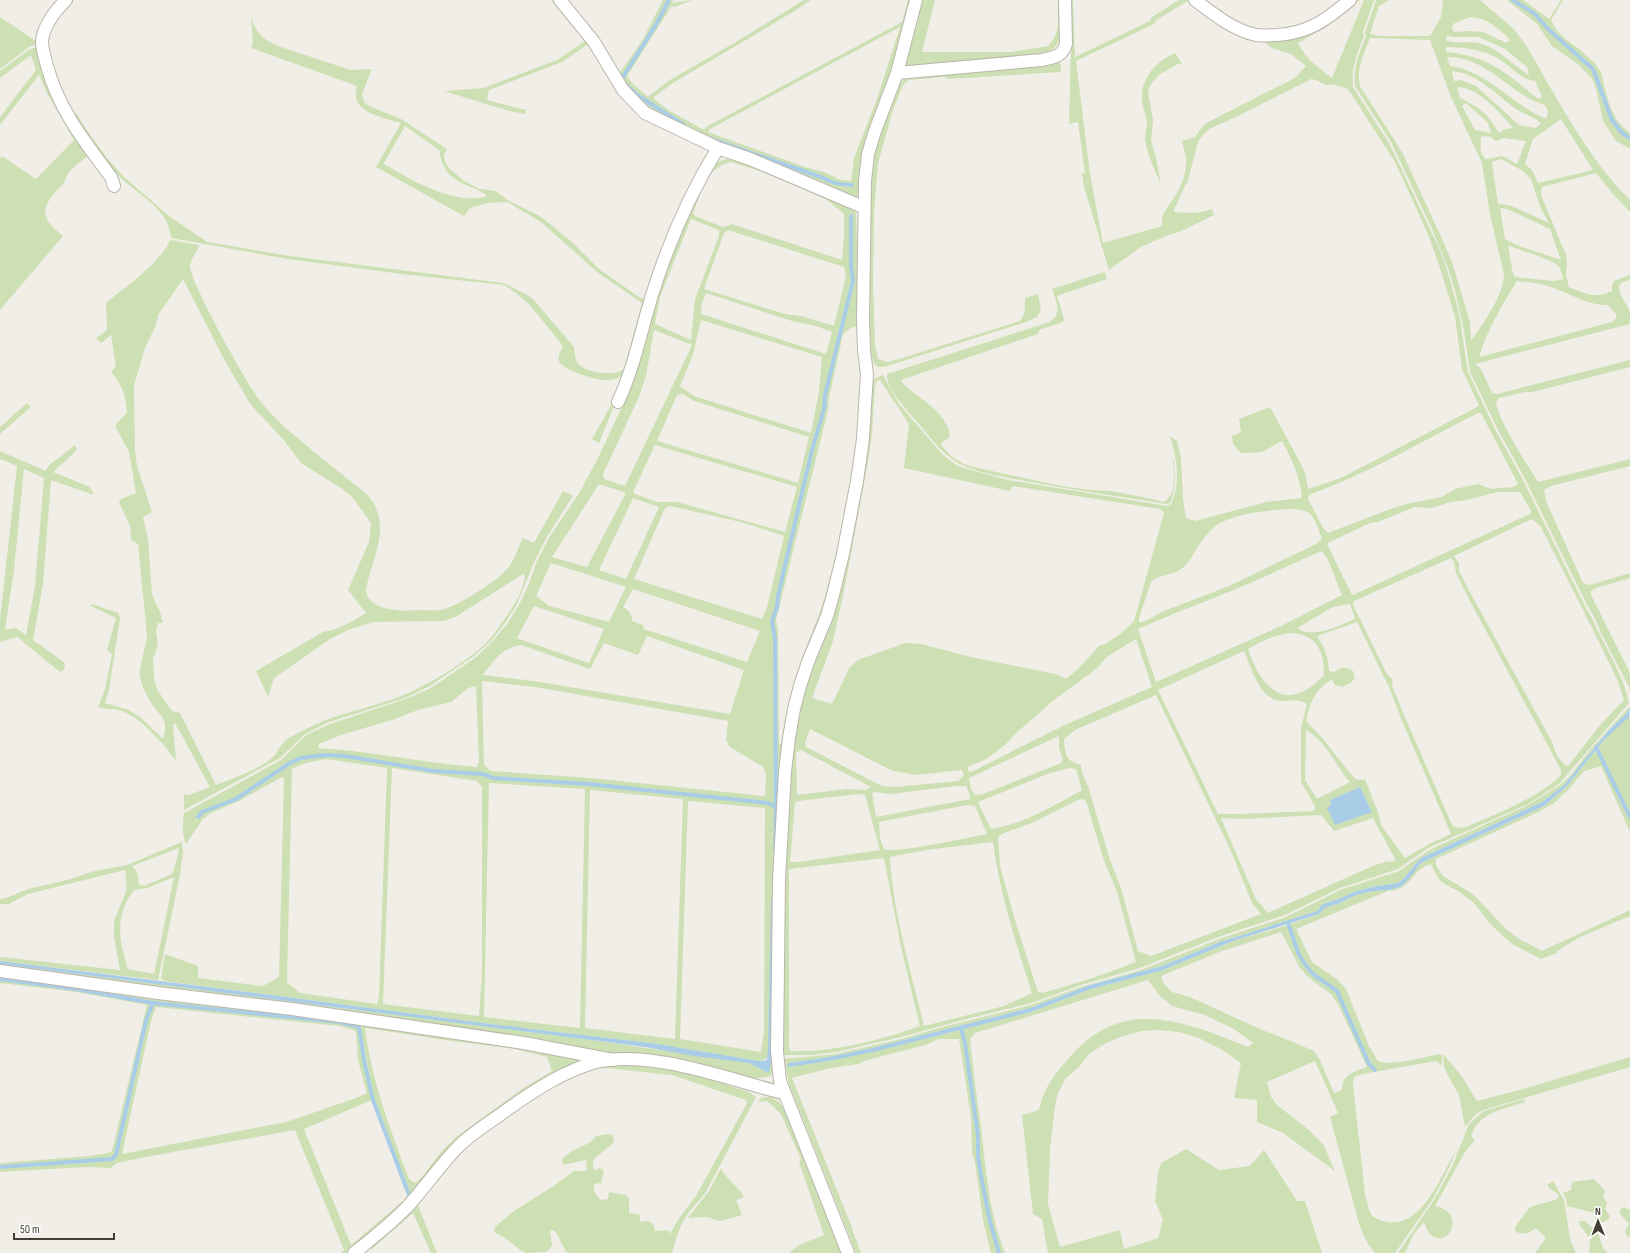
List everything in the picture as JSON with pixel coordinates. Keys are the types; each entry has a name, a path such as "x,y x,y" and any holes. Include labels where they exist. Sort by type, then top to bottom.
{"street":[{"path":"66,0 50,20 43,36 42,43 46,60 54,89 67,116 111,177 114,186"},
{"path":"560,0 594,42 617,82 633,101 645,112 718,148 750,159 863,207"},
{"path":"848,1253 783,1093 778,1070 777,984 779,880 785,772 794,709 808,662 827,616 843,554 857,481 863,439 868,374 864,350 863,320 863,207 868,154 897,73 916,0"},
{"path":"897,73 1042,60 1057,57 1064,51 1066,44 1065,0"},
{"path":"1194,0 1238,28 1256,35 1294,34 1318,24 1334,14 1350,0"},
{"path":"618,402 634,361 652,294 665,259 700,176 718,148"},
{"path":"0,971 158,993 292,1009 524,1043 613,1060"},
{"path":"354,1253 395,1219 409,1205 457,1148 530,1093 578,1068 597,1062 613,1060 636,1060 672,1064 783,1093"}],"green space":[{"path":"70,0 74,0 53,25 49,36 48,45 51,65 73,113 77,114 107,158 123,176 169,216 207,242 290,256 503,283 533,299 574,347 576,361 580,366 599,373 614,373 624,369 642,303 597,272 541,222 507,202 488,203 470,208 464,216 376,167 401,123 382,118 362,108 358,104 356,98 357,86 251,48 253,42 251,18 261,35 268,41 278,46 351,70 372,69 362,94 364,102 369,106 401,119 447,149 444,155 445,162 449,168 463,180 479,189 496,191 509,201 540,216 572,242 599,269 639,297 648,301 635,349 628,368 623,374 615,379 599,380 566,368 559,361 558,357 563,346 529,305 521,297 504,285 402,274 288,259 171,238 165,218 159,211 152,203 120,177 97,152 69,109 55,78 50,62 46,47 47,33 52,22","holes":["405,126 439,150 442,161 450,175 456,180 487,195 485,197 466,198 442,193 412,180 384,164"]},
{"path":"551,0 557,0 590,43 562,62 489,90 487,100 526,110 525,114 509,111 444,91 484,88 557,60 585,41"},
{"path":"563,0 567,0 605,49 618,74 642,41 663,0 667,0 657,23 622,77 622,82 636,96 684,127 706,138 832,183 852,187 852,185 835,182 707,136 685,125 638,95 624,81 624,77 658,24 670,0 673,0 672,3 693,0 671,7 627,76 632,83 648,97 668,81 736,42 804,0 811,0 673,83 654,97 654,99 670,111 704,130 706,127 902,22 908,0 912,0 905,30 869,137 857,197 852,197 798,173 717,144 648,109 623,87 593,38","holes":["900,27 877,99 854,158 851,181 841,180 824,172 805,167 708,132 710,129"]},
{"path":"921,0 935,0 922,52 1012,52 1048,46 1057,30 1058,0 1063,0 1061,35 1055,47 1049,52 1037,55 907,67 906,61"},
{"path":"1068,0 1073,0 1075,57 1150,21 1152,17 1179,0 1189,0 1155,21 1156,23 1076,61 1090,174 1103,243 1162,226 1164,214 1179,190 1183,180 1186,158 1182,141 1195,137 1208,122 1296,77 1306,66 1291,54 1272,48 1262,40 1274,40 1354,0 1360,0 1326,27 1298,43 1309,59 1332,78 1364,0 1374,0 1355,61 1353,87 1389,143 1439,248 1447,269 1459,313 1468,372 1496,431 1522,478 1613,660 1624,685 1629,703 1559,784 1528,804 1428,848 1398,869 1340,888 1285,915 1221,936 1140,968 1081,985 1031,1003 901,1037 836,1052 812,1055 785,1055 782,1053 783,915 789,776 796,728 804,692 842,584 850,551 867,454 874,379 883,375 899,404 943,455 956,465 1008,480 1167,506 1171,504 1174,496 1177,479 1175,453 1170,436 1177,441 1181,458 1183,499 1186,518 1195,521 1266,502 1302,498 1295,468 1282,441 1262,452 1241,453 1233,444 1232,436 1241,432 1239,419 1270,407 1301,464 1305,473 1308,489 1341,478 1479,406 1462,369 1455,317 1429,237 1395,162 1348,89 1333,84 1327,85 1311,79 1211,128 1198,142 1188,180 1174,209 1174,212 1188,213 1212,209 1214,215 1179,232 1168,235 1141,247 1109,270 1084,187 1082,173 1085,173 1078,122 1069,124 1071,49","holes":["880,380 909,424 904,468 1010,491 1012,486 1160,509 1164,513 1134,621 1122,633 1105,644 1099,646 1079,668 1066,679 1055,674 971,657 921,644 905,643 858,660 850,667 832,704 812,698 833,641 845,586 872,433 875,387 876,382","1478,413 1481,413 1518,484 1513,487 1491,489 1478,484 1455,489 1442,497 1396,507 1328,533 1323,528 1308,499 1309,495 1331,487 1394,457","1497,492 1520,492 1531,511 1530,514 1353,595 1328,546 1328,543 1370,523 1378,522 1415,507 1432,508 1451,502 1467,500","1287,509 1296,509 1307,512 1314,519 1322,538 1318,543 1229,586 1164,611 1143,622 1139,622 1151,582 1154,579 1174,573 1184,567 1205,537 1215,526 1240,515","1532,519 1541,527 1617,679 1624,700 1600,725 1569,765 1566,766 1557,756 1551,740 1459,571 1459,563 1454,556","1322,551 1328,560 1342,595 1281,626 1156,682 1138,629 1253,582","1451,558 1454,562 1456,573 1470,601 1561,770 1561,775 1540,792 1516,805 1466,827 1457,828 1452,825 1404,715 1392,686 1393,680 1387,674 1353,605 1354,601","1350,604 1355,619 1334,628 1311,632 1303,631 1297,628 1333,607","1357,622 1389,687 1402,721 1451,834 1431,843 1405,858 1381,825 1379,815 1365,779 1359,780 1354,778 1323,739 1306,721 1314,697 1326,683 1332,679 1335,685 1342,687 1351,683 1355,678 1353,671 1348,668 1341,668 1334,672 1329,671 1327,656 1317,636","1294,633 1304,635 1309,638 1317,645 1323,660 1324,675 1311,687 1299,693 1288,695 1278,692 1269,686 1254,664 1248,649 1270,638","1136,639 1152,687 1067,724 971,772 968,771 968,767 988,758 1006,744 1014,735 1054,700 1096,669 1108,656","1244,651 1257,682 1267,695 1281,701 1297,700 1307,704 1301,728 1301,782 1315,806 1314,811 1218,814 1158,690","1156,695 1231,851 1252,903 1261,914 1151,956 1138,951 1121,888 1109,857 1081,765 1072,762 1067,756 1064,739 1075,730","810,729 893,771 916,775 962,770 964,775 958,781 895,787 882,786 806,747 805,743","1306,730 1313,734 1325,747 1350,782 1317,799 1305,780","1059,736 1059,748 1063,760 1061,763 983,794 975,795 971,789 969,778","801,750 871,787 866,790 847,789 797,795 796,753","1070,768 1076,769 1082,790 1038,814 1003,827 991,829 978,802 1050,773","966,786 970,799 876,817 872,793 876,792 890,794","859,794 865,795 880,850 790,862 795,803 798,801","1084,799 1087,804 1103,858 1117,892 1136,962 1102,975 1043,993 1038,992 1015,920 1000,866 998,837 1004,833 1032,823 1078,800","967,805 975,806 987,834 917,847 891,850 884,849 880,839 879,822","1321,815 1334,831 1373,818 1396,861 1375,865 1268,913 1256,899 1221,818 1241,819","993,842 1004,900 1032,993 1004,1006 924,1026 903,942 895,900 890,857 926,850","884,858 901,947 920,1026 873,1041 839,1048 790,1051 789,869"]},
{"path":"1376,0 1389,0 1379,6 1370,34 1379,36 1430,36 1441,17 1443,0 1480,0 1513,28 1526,45 1586,146 1614,183 1630,200 1630,212 1596,173 1542,187 1541,195 1566,255 1566,275 1569,287 1590,295 1600,295 1612,291 1614,281 1630,275 1630,280 1619,285 1619,289 1630,313 1630,324 1475,364 1481,369 1492,393 1497,394 1630,360 1630,367 1533,392 1525,392 1499,398 1496,402 1502,421 1538,482 1630,459 1630,466 1551,486 1544,490 1546,501 1583,583 1590,585 1630,573 1630,578 1596,588 1591,591 1591,595 1630,673 1630,693 1629,687 1600,631 1595,618 1589,609 1524,477 1498,430 1470,372 1464,331 1455,290 1448,268 1432,229 1391,142 1355,86 1356,67 1366,36 1365,33","holes":["1470,17 1482,19 1502,31 1510,40 1506,43 1483,32 1454,32 1452,28 1453,24","1447,36 1479,37 1505,49 1527,67 1529,75 1489,47 1473,42 1455,42 1446,40","1370,38 1430,40 1451,97 1482,163 1490,215 1504,274 1501,291 1497,300 1471,341 1470,322 1452,262 1443,241 1402,152 1360,86 1359,74 1363,56","1446,47 1474,50 1501,60 1520,76 1535,81 1542,97 1538,99 1507,74 1496,67 1473,57 1446,52","1447,57 1475,63 1487,69 1520,93 1545,105 1548,112 1546,119 1522,106 1488,81 1463,69 1450,66","1452,71 1462,73 1479,80 1516,109 1541,123 1536,128 1519,125 1476,86 1461,80 1454,81","1457,87 1465,88 1481,96 1495,108 1513,128 1505,129 1499,133 1491,120 1473,105 1460,98","1466,103 1488,123 1491,133 1475,130 1462,106","1561,119 1593,170 1538,183 1532,170 1525,164 1533,139","1481,136 1491,137 1496,141 1504,138 1526,141 1517,164 1503,156 1486,159 1482,154 1480,145","1501,159 1523,171 1531,179 1541,209 1549,223 1509,205 1498,204 1492,162","1500,208 1507,209 1550,229 1561,260 1519,246 1505,239","1508,245 1556,264 1560,268 1563,279 1553,281 1515,277 1513,274","1517,281 1521,281 1547,286 1586,301 1601,305 1608,305 1616,314 1616,319 1612,322 1479,357 1486,337 1500,308"]},
{"path":"1507,0 1511,0 1534,15 1549,31 1592,69 1611,120 1622,133 1630,139 1630,149 1616,141 1603,121 1596,88 1592,79 1579,65 1552,46 1537,24"},
{"path":"1515,0 1523,0 1549,19 1561,0 1563,0 1551,20 1560,34 1593,61 1602,76 1612,112 1619,123 1630,133 1630,137 1623,132 1613,119 1593,68 1550,30 1535,13"},
{"path":"0,17 39,43 29,47 0,69"},
{"path":"37,47 90,154 69,172 64,183 50,198 45,210 49,222 63,236 0,310 0,159 2,156 36,179 74,140 48,95 39,75 0,125 0,117 36,70 31,55 0,78 0,71 30,49"},
{"path":"1175,53 1182,64 1178,64 1159,75 1151,84 1148,92 1153,120 1151,141 1161,185 1146,145 1145,137 1147,123 1142,102 1142,91 1151,71 1162,61"},
{"path":"1060,62 1061,72 948,79 945,77 909,80 903,85 893,110 878,163 874,214 873,283 875,345 878,359 888,362 1020,321 1024,313 1025,298 1038,294 1041,310 1037,317 1026,322 884,367 878,367 874,364 871,353 868,290 872,164 876,147 900,83 906,77"},
{"path":"738,158 854,208 856,214 862,372 860,436 839,555 826,603 789,705 774,1066 771,1076 753,1079 615,1054 0,968 0,964 571,1037 749,1063 765,1071 771,1062 777,807 776,639 773,621 778,607 779,597 813,451 825,410 826,395 854,281 852,265 852,215 850,233 851,281 824,395 823,409 811,450 776,607 771,621 774,639 775,806 768,802 588,783 539,781 494,777 483,773 434,770 326,753 301,757 280,768 235,798 201,812 195,822 202,813 236,799 290,764 301,759 326,755 434,772 482,775 493,779 588,785 767,804 775,808 768,1058 759,1061 651,1043 506,1026 165,981 161,979 165,954 198,966 198,978 263,986 279,977 284,779 282,777 239,801 211,813 203,819 186,844 183,832 184,813 281,760 306,735 330,724 406,699 431,688 475,658 492,642 507,624 519,605 537,561 550,536 578,495 597,460 630,390 649,317 688,212 716,163 726,159","holes":["731,162 785,179 827,200 844,214 842,260 732,224 723,227 695,216 693,213 706,182 716,169","691,219 719,230 719,236 695,299 691,340 655,324 660,297","728,230 844,267 846,276 834,326 801,316 785,314 704,289 724,233","706,293 792,321 816,326 832,332 826,354 701,314 702,303","701,320 822,357 819,391 811,433 694,396 680,386 693,355","857,326 860,379 859,413 857,440 849,492 825,596 795,679 781,744 779,744 778,631 776,620 828,410 829,398 843,334 851,328","654,330 692,345 625,486 604,479 603,474 638,399 646,376","683,394 694,401 809,437 798,483 657,441 677,395","655,445 797,487 785,532 677,502 657,502 633,492","599,484 626,493 587,567 552,557","633,498 659,507 626,579 599,570","670,506 741,522 784,536 767,607 762,619 634,579 665,508","551,563 626,587 609,622 549,606 536,596","633,589 760,631 747,662 644,629 643,625 632,621 631,615 623,607","534,606 604,629 589,663 517,638","647,636 744,670 730,714 534,681 483,675 503,652 521,645 590,669 604,643 638,655","482,681 535,687 728,721 726,740 730,747 763,767 766,774 765,796 591,778 491,771 484,765","476,686 479,761 477,767 318,748 319,744 341,735 395,719 418,710 451,702 468,688","326,759 387,768 379,997 377,1004 300,993 287,982 292,769 302,764","392,768 477,781 482,787 482,975 479,1016 383,1004","489,783 585,789 580,1028 484,1017","590,790 683,799 675,1039 585,1028","688,801 765,808 764,1032 761,1052 680,1039"]},
{"path":"170,240 199,245 190,265 191,273 216,326 256,395 268,411 288,430 361,490 369,497 375,506 379,517 379,538 366,591 369,598 374,603 381,607 407,611 441,610 466,599 487,586 508,568 513,561 523,538 534,543 563,491 573,496 548,535 535,560 517,604 491,641 474,656 430,686 405,698 329,722 305,734 280,758 184,810 184,794 189,795 210,787 175,723 173,725 176,761 151,731 135,718 119,710 98,707 105,689 112,654 107,650 116,618 91,606 92,604 118,613 120,618 109,690 105,703 129,710 140,717 163,739 165,731 164,721 148,698 140,676 147,636 138,544 131,540 130,526 119,502 121,499 136,493 129,452 115,426 127,412 125,400 123,390 111,371 116,367 111,335 101,343 96,338 107,330 106,303 151,266 165,249","holes":["183,279 225,361 251,405 283,439 301,463 341,488 353,498 371,523 369,542 348,590 366,613 346,625 323,632 256,671 268,697 274,678 330,639 348,630 373,622 444,621 457,616 523,574 525,576 523,586 513,607 495,633 475,653 455,667 421,687 399,697 320,722 286,740 273,757 267,762 246,773 216,785 180,713 172,711 158,691 154,680 153,659 158,645 156,632 158,623 163,623 160,612 152,595 148,539 143,517 152,512 137,466 135,450 134,385 145,348 156,325 158,315"]},
{"path":"1104,272 1107,279 1057,296 1064,319 1063,322 1039,330 1038,334 901,380 906,387 927,403 943,419 947,425 950,437 941,443 942,446 951,456 964,464 1061,486 1111,491 1163,502 1168,499 1173,487 1174,472 1172,451 1175,477 1174,490 1170,503 1166,504 1043,484 991,474 965,466 951,458 939,447 904,407 889,385 887,374 1050,322 1054,318 1057,311 1057,303 1052,289"},
{"path":"615,398 616,401 599,443 592,439"},
{"path":"27,403 31,407 0,434 0,427"},
{"path":"75,445 77,450 53,472 90,487 94,495 51,480 43,584 33,640 65,663 64,670 60,672 17,637 0,642 0,620 17,466 1,459 0,461 0,451 46,471 48,466","holes":["24,469 44,478 35,586 26,635 16,628 5,630 14,570"]},
{"path":"1629,707 1630,709 1626,714 1610,729 1564,785 1542,802 1423,857 1398,883 1372,887 1354,892 1323,904 1317,911 1220,942 1162,966 1090,985 1030,1008 872,1048 829,1057 789,1063 789,1067 829,1061 961,1030 977,1136 977,1156 980,1176 989,1221 998,1253 991,1253 983,1220 975,1162 972,1153 971,1117 959,1039 938,1039 926,1045 867,1060 858,1064 831,1068 792,1078 861,1253 856,1253 789,1084 784,1059 836,1054 901,1039 1031,1005 1081,987 1141,970 1222,938 1286,917 1340,890 1399,871 1429,850 1528,805 1560,785 1570,776 1590,750"},
{"path":"1630,716 1630,815 1598,747 1615,728"},
{"path":"1597,749 1630,820 1630,832 1601,766 1584,771 1569,789 1553,804 1436,859 1436,865 1443,876 1473,894 1506,929 1519,939 1542,951 1630,910 1630,916 1580,937 1557,951 1557,953 1541,959 1512,944 1489,923 1475,904 1458,891 1443,883 1438,878 1431,864 1425,866 1403,886 1390,891 1390,889 1407,881 1416,869 1425,861 1544,806 1566,787"},
{"path":"182,842 183,853 180,875 158,980 0,961 0,957 120,970 114,937 114,921 127,889 125,870 28,894 9,904 0,904 0,899 28,889 67,880 91,872 127,865","holes":["179,848 172,874 144,886 138,884 138,874 132,866","174,877 154,974 128,969 122,948 120,928 123,909 134,890 147,888"]},
{"path":"1388,890 1296,929 1312,962 1338,980 1346,989 1369,1046 1378,1061 1392,1063 1442,1054 1442,1066 1436,1061 1363,1074 1354,1077 1353,1085 1365,1194 1372,1216 1388,1222 1402,1221 1414,1215 1433,1191 1456,1151 1433,1199 1395,1253 1375,1253 1368,1244 1360,1227 1330,1117 1338,1113 1315,1061 1267,1082 1271,1097 1277,1105 1309,1130 1323,1144 1335,1171 1283,1133 1257,1122 1257,1100 1234,1098 1241,1063 1221,1049 1199,1038 1178,1032 1160,1030 1142,1031 1123,1036 1106,1043 1089,1054 1079,1067 1066,1078 1058,1093 1050,1149 1048,1204 1060,1247 1120,1230 1124,1249 1158,1238 1163,1220 1155,1201 1158,1173 1161,1163 1186,1149 1219,1170 1250,1166 1264,1150 1297,1201 1305,1201 1322,1253 1048,1253 1042,1219 1033,1214 1022,1115 1039,1110 1050,1082 1069,1058 1089,1038 1110,1026 1132,1020 1154,1019 1177,1022 1224,1037 1248,1047 1253,1043 1234,1029 1205,1015 1172,1006 1160,996 1148,980 975,1033 970,1039 989,1191 995,1222 1005,1253 1000,1253 991,1221 982,1176 979,1155 979,1136 966,1043 962,1029 1031,1012 1091,989 1163,970 1233,941 1288,925 1299,955 1306,967 1312,975 1337,992 1369,1065 1375,1071 1370,1064 1338,991 1313,973 1307,966 1300,955 1290,924 1319,914 1325,908 1356,895 1373,891","holes":["1281,932 1300,968 1308,977 1332,995 1339,1006 1367,1067 1346,1077 1342,1090 1334,1093 1320,1060 1314,1051 1260,1029 1190,997 1172,992 1164,984 1161,976 1222,951"]},
{"path":"0,975 155,999 192,1001 455,1037 582,1059 582,1061 530,1088 350,1253 341,1253 344,1250 295,1130 151,1156 117,1163 110,1168 87,1167 0,1172 0,1168 112,1160 117,1155 147,1021 154,1004 339,1023 359,1028 363,1060 372,1100 304,1129 351,1245 410,1195 374,1099 360,1026 339,1022 154,1002 76,988 0,978","holes":["156,1007 339,1026 356,1031 358,1060 367,1093 286,1122 122,1154 151,1021","365,1028 515,1049 547,1057 552,1071 522,1089 456,1137 441,1152 421,1178 415,1183 409,1179 382,1105 372,1067"]},
{"path":"0,980 76,990 152,1003 145,1020 115,1154 111,1158 0,1166 0,1163 90,1156 112,1151 147,1005 77,992 0,983"},
{"path":"1443,1054 1461,1075 1477,1101 1630,1057 1630,1067 1483,1110 1475,1115 1465,1127 1459,1095 1447,1074 1444,1066"},
{"path":"628,1064 686,1071 749,1092 756,1097 707,1190 683,1222 672,1253 570,1253 566,1252 556,1232 553,1230 550,1231 552,1245 549,1250 544,1252 526,1253 494,1232 495,1227 511,1213 574,1171 587,1171 586,1160 563,1165 562,1159 572,1151 591,1142 596,1136 607,1134 613,1135 614,1142 593,1160 594,1171 600,1168 604,1171 601,1183 594,1184 594,1191 596,1195 601,1200 608,1199 609,1192 625,1195 629,1198 629,1213 640,1215 640,1222 648,1221 653,1224 655,1231 668,1230 670,1234 678,1220 696,1196 747,1103 746,1100 672,1075 596,1067"},
{"path":"770,1097 778,1101 783,1107 800,1144 843,1253 789,1253 799,1245 824,1235 799,1162 801,1159 781,1114 767,1101 758,1102 760,1099"},
{"path":"1524,1099 1525,1102 1493,1113 1486,1117 1479,1122 1474,1129 1471,1137 1475,1140 1465,1152 1435,1206 1445,1210 1450,1215 1453,1222 1449,1234 1444,1238 1438,1238 1431,1235 1424,1222 1413,1235 1405,1253 1398,1253 1434,1200 1452,1167 1469,1124 1484,1111"},
{"path":"721,1168 744,1197 736,1200 742,1215 720,1221 707,1217 688,1218 709,1191"},
{"path":"1594,1179 1605,1191 1603,1197 1607,1203 1605,1209 1610,1216 1609,1219 1602,1223 1595,1220 1595,1213 1567,1206 1563,1193 1571,1190 1572,1182"},
{"path":"1553,1181 1564,1200 1570,1239 1576,1253 1535,1253 1546,1238 1536,1228 1526,1233 1515,1231 1515,1227 1530,1207 1558,1199 1559,1195 1548,1187 1548,1184"},
{"path":"417,1203 437,1253 431,1253 413,1213 372,1249 367,1248"},
{"path":"1624,1207 1630,1210 1630,1237 1627,1236 1625,1231 1629,1224 1620,1214 1620,1209"},
{"path":"1580,1221 1584,1221 1597,1232 1603,1247 1608,1253 1589,1253 1590,1239 1579,1224"}],"water":[{"path":"1630,708 1629,717 1604,740 1566,787 1544,806 1425,861 1420,864 1408,880 1400,887 1356,895 1325,908 1319,914 1233,941 1163,970 1091,989 1031,1012 873,1052 829,1061 789,1067 787,1065 789,1063 829,1057 872,1048 1030,1008 1090,985 1162,966 1220,942 1317,911 1323,904 1354,892 1372,887 1398,883 1423,857 1542,802 1564,785 1610,729 1626,714"},
{"path":"1360,787 1372,812 1335,825 1327,808 1331,805 1330,800"},
{"path":"0,961 506,1026 651,1043 759,1061 769,1060 771,1062 769,1073 749,1063 694,1056 645,1047 0,964"}],"waterway":[{"path":"669,0 657,23 623,77 623,82 637,95 684,125"},
{"path":"1513,0 1535,14 1549,30 1593,69 1612,120 1622,133 1630,138"},
{"path":"711,139 832,182 852,185"},
{"path":"775,849 775,639 772,621 777,607 783,574 812,450 824,409 825,395 853,281 851,265 851,216"},
{"path":"1596,747 1630,817"},
{"path":"198,817 202,812 236,799 290,763 301,758 326,755 345,756 434,771 483,774 493,778 588,784 768,803 776,807"},
{"path":"769,1060 773,900"},
{"path":"1288,923 1299,955 1307,967 1313,974 1337,991 1369,1064 1375,1070"},
{"path":"0,979 76,989 153,1003 339,1022 359,1027 364,1060 373,1100 409,1195"},
{"path":"0,1167 112,1159 116,1155 146,1020 153,1003"},
{"path":"961,1028 965,1043 978,1136 978,1156 981,1176 990,1221 999,1253"}]}
